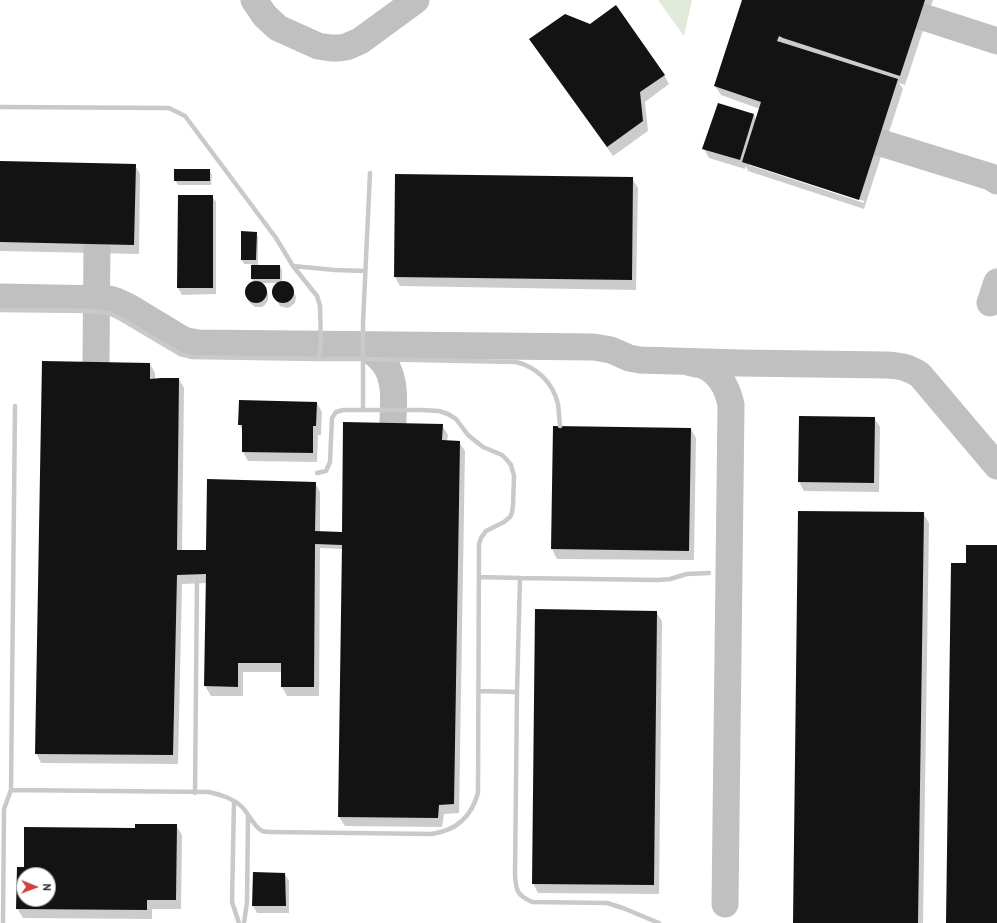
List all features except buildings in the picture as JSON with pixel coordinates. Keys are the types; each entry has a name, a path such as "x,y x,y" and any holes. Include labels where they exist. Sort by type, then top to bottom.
{"lane":[{"path":"0,107 170,108 185,116 276,238 293,266 317,296 320,306 321,344 318,359"},
{"path":"363,410 363,323 370,172"},
{"path":"293,266 365,271"},
{"path":"0,310 90,311 109,313 121,318 180,354 192,357 516,362 525,364 541,375 549,383 558,403 560,426"},
{"path":"3,923 4,809 10,790 15,406"},
{"path":"10,790 209,792 220,794 234,801 242,807 252,821 262,831 272,832 432,834 452,828 461,822 475,804 478,793 479,544 486,531 504,522 512,513 514,476 511,465 502,455 484,447 468,435 456,419 448,414 438,411 422,410 343,410 336,412 332,418 330,462 326,470 317,473"},
{"path":"479,577 658,580 670,579 687,574 709,573"},
{"path":"195,793 197,578"},
{"path":"520,578 517,692 516,886 521,896 532,902 607,902 659,923"},
{"path":"478,691 517,692"},
{"path":"234,801 232,902 240,923"},
{"path":"244,923 247,902 248,816"}],"shaded area":[{"path":"658,0 692,0 684,36"}],"taxiway":[{"path":"254,0 265,16 278,28 318,46 331,48 346,47 360,41 416,0"},
{"path":"920,16 997,41"},
{"path":"878,142 991,177 997,181"},
{"path":"96,362 97,244"},
{"path":"990,303 997,282"},
{"path":"0,297 109,299 129,307 182,339 198,343 594,347 611,350 629,358 640,360 900,366 912,370 920,375 997,466"},
{"path":"354,345 368,349 384,363 390,375 393,387 393,423"},
{"path":"691,363 702,365 710,369 719,377 728,394 731,405 725,904"}]}
